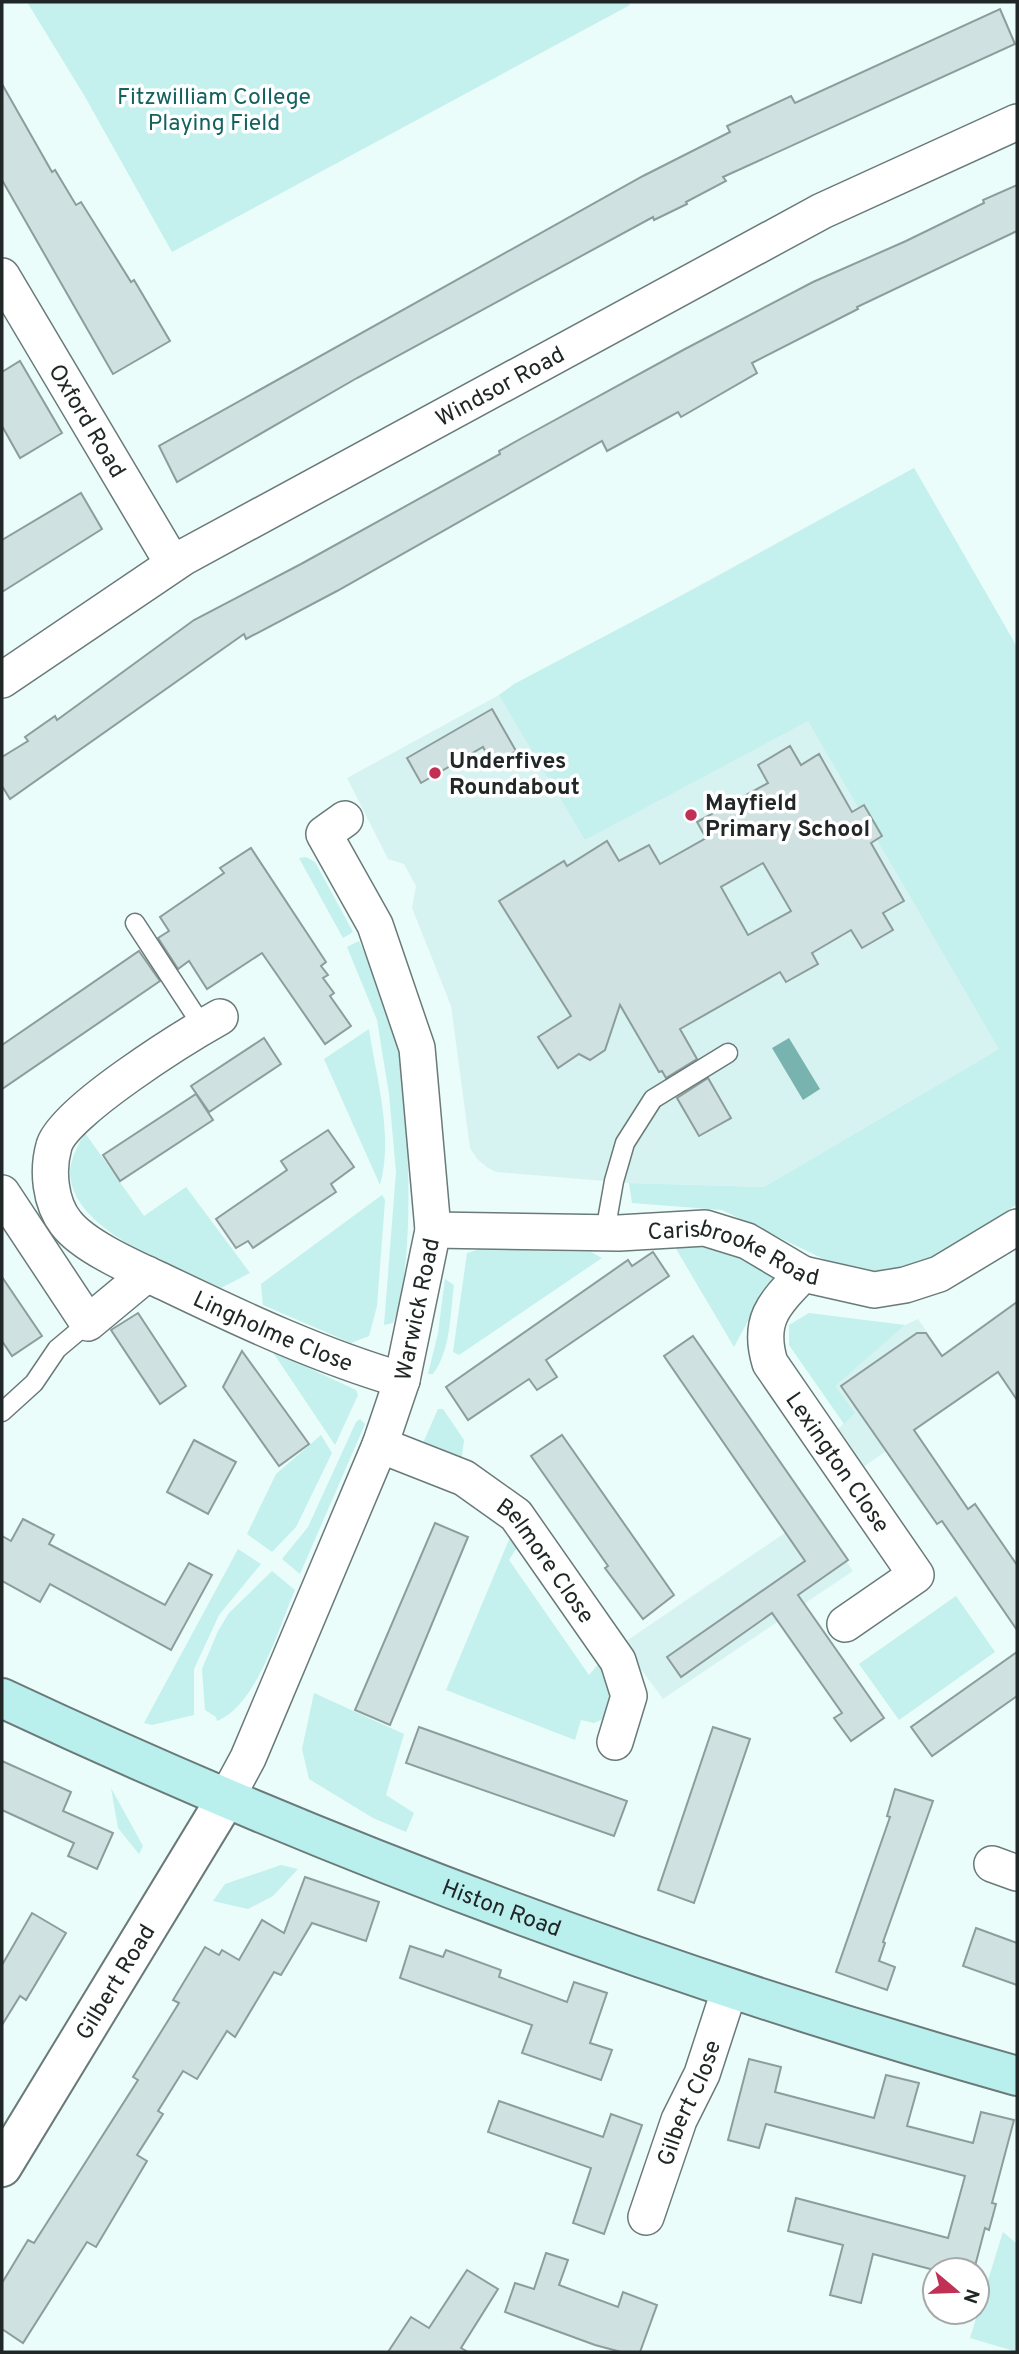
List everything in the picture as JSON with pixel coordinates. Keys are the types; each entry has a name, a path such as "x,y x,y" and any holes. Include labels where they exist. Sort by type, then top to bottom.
{"main road":[{"name":"Histon Road","path":"2,1698 227,1797 542,1923 730,1988 1017,2076"}],"street":[{"name":"Windsor Road","path":"2,680 173,564 822,211 1017,122"},
{"name":"Oxford Road","path":"2,276 173,564"},
{"name":"Warwick Road","path":"227,1797 248,1758 380,1445 402,1380 433,1230 417,1048 375,925 324,834 345,819"},
{"name":"Lingholme Close","path":"212,1022 85,1107 54,1144 50,1175 56,1204 66,1224 108,1255 147,1274 329,1357 402,1380"},
{"path":"2,1194 88,1323 147,1274"},
{"name":"Carisbrooke Road","path":"433,1230 606,1232 705,1228 728,1233 803,1274 874,1290 905,1285 939,1274 1013,1238"},
{"name":"Lexington Close","path":"803,1274 778,1300 767,1320 764,1342 770,1363 916,1575 845,1624"},
{"name":"Belmore Close","path":"380,1445 464,1478 482,1488 516,1515 618,1661 629,1696 615,1742"},
{"name":"Gilbert Road","path":"2,2167 227,1797"},
{"name":"Gilbert Close","path":"646,2217 679,2120 702,2074 730,1988"}],"lane":[{"path":"135,923 212,1022"},
{"path":"606,1232 614,1181 625,1143 653,1099 728,1052"},
{"path":"2,1412 34,1383 57,1349 88,1323"}],"shaded area":[{"name":"Mayfield Primary School","path":"914,468 1017,647 999,1049 764,1187 629,1183 496,1172 488,1168 477,1159 470,1148 451,1006 412,908 416,886 404,864 388,859 347,778"},
{"path":"789,1038 820,1089 803,1100 772,1048"},
{"path":"918,1319 969,1393 862,1468 838,1429 855,1413 834,1386 905,1325"},
{"path":"814,1513 853,1571 663,1699 622,1644"}],"green space":[{"name":"Fitzwilliam College Playing Field","path":"27,2 628,2 630,5 172,252 84,95"},
{"path":"914,468 1017,647 1017,1204 965,1240 924,1263 895,1274 872,1274 840,1267 722,1210 632,1203 629,1183 764,1187 999,1049 808,721 585,840 499,695 514,684 713,579"},
{"path":"306,857 315,862 353,932 343,938 299,858"},
{"path":"359,941 392,1020 403,1085 406,1127 406,1260 401,1296 393,1323 384,1325 396,1172 389,1094 377,1020 347,947"},
{"path":"369,1029 385,1127 384,1166 380,1185 324,1059"},
{"path":"85,1133 144,1216 186,1187 250,1273 221,1288 155,1258 107,1230 89,1213 76,1195 70,1174 77,1147"},
{"path":"382,1195 385,1200 377,1306 369,1336 351,1343 263,1305 261,1284"},
{"path":"672,1242 718,1244 781,1280 758,1302 734,1347"},
{"path":"480,1249 591,1252 602,1258 459,1355 453,1352 467,1253"},
{"path":"445,1279 454,1285 449,1331 439,1364 433,1374 428,1374 438,1333"},
{"path":"809,1313 905,1325 835,1386 855,1413 844,1424 789,1345 789,1325"},
{"path":"272,1351 356,1390 358,1395 335,1445"},
{"path":"438,1409 443,1409 464,1440 461,1463 425,1455 423,1443"},
{"path":"360,1419 365,1424 300,1574 282,1559 308,1527 356,1422"},
{"path":"321,1435 332,1453 296,1527 272,1552 247,1534 276,1474"},
{"path":"513,1530 521,1541 509,1560 589,1675 602,1660 615,1685 607,1717 594,1723 581,1720 575,1740 446,1690"},
{"path":"238,1549 261,1564 219,1615 194,1669 194,1715 152,1725 144,1723"},
{"path":"272,1571 295,1590 255,1683 231,1712 217,1721 216,1717 205,1710 202,1669 229,1613"},
{"path":"956,1596 995,1652 899,1720 859,1664"},
{"path":"314,1693 404,1734 386,1795 414,1813 406,1832 373,1818 309,1779 302,1749"},
{"path":"111,1788 143,1846 139,1854 118,1828"},
{"path":"281,1865 298,1869 273,1896 248,1909 213,1901 225,1884"},
{"path":"1003,2232 1017,2244 1017,2352 970,2338 974,2326 991,2326 991,2271"}],"building":[{"path":"1000,9 1015,44 723,177 726,181 686,202 687,204 654,220 653,217 357,378 177,482 159,446 643,176 730,132 727,126 791,96 795,103"},
{"path":"2,84 52,172 55,170 76,205 81,202 131,282 134,280 170,341 113,374 2,180"},
{"path":"1017,185 1017,231 857,307 858,309 752,363 757,373 681,417 678,412 607,451 602,441 337,591 246,639 244,634 10,799 2,786 2,757 28,741 25,737 55,716 57,720 194,620 301,564 685,349 813,282 906,241"},
{"path":"20,361 62,433 20,458 2,426 2,372"},
{"path":"81,493 102,529 2,592 2,540"},
{"path":"492,709 516,751 493,765 483,747 421,783 407,758"},
{"path":"790,746 801,765 819,754 852,812 864,805 882,836 871,843 904,901 883,913 893,930 862,948 851,930 812,953 818,964 786,982 780,972 680,1029 697,1059 666,1078 662,1071 659,1072 620,1005 605,1050 590,1060 579,1054 558,1068 538,1037 571,1016 499,901 564,861 567,866 607,841 619,861 649,845 660,864 706,838 697,822 768,783 758,765","holes":["763,863 791,911 748,935 721,887"]},
{"path":"251,848 326,962 321,966 328,975 323,978 334,993 330,996 351,1026 325,1044 262,953 207,989 189,961 178,969 158,938 169,931 160,917 224,873 220,868"},
{"path":"139,951 160,981 2,1089 2,1045"},
{"path":"264,1038 281,1064 209,1112 191,1086"},
{"path":"708,1078 731,1118 699,1136 677,1098"},
{"path":"196,1094 213,1120 120,1181 103,1155"},
{"path":"328,1130 354,1167 331,1184 336,1192 253,1248 248,1241 236,1248 216,1219 287,1170 281,1161"},
{"path":"653,1252 669,1276 546,1360 557,1377 537,1390 529,1379 468,1420 446,1387 628,1260 632,1266"},
{"path":"2,1277 42,1336 12,1356 2,1341"},
{"path":"1017,1302 1017,1400 998,1372 914,1430 968,1509 975,1504 1017,1565 1017,1630 942,1521 937,1524 841,1386 917,1333 926,1333 942,1356"},
{"path":"138,1313 186,1386 160,1404 111,1330"},
{"path":"693,1336 848,1560 798,1595 884,1718 851,1741 834,1718 842,1713 772,1613 681,1677 667,1657 805,1561 664,1356"},
{"path":"242,1351 309,1444 279,1466 223,1387"},
{"path":"562,1435 674,1595 643,1619 605,1568 608,1566 531,1456"},
{"path":"194,1440 236,1462 208,1514 167,1492"},
{"path":"23,1519 54,1535 49,1544 165,1605 189,1563 212,1575 171,1650 50,1584 40,1602 2,1581 2,1536 11,1541"},
{"path":"435,1523 468,1537 390,1725 355,1710"},
{"path":"1017,1652 1017,1696 932,1756 911,1727"},
{"path":"419,1727 627,1801 614,1836 406,1763"},
{"path":"713,1727 750,1739 694,1903 658,1890"},
{"path":"2,1761 71,1792 63,1811 113,1833 97,1869 68,1856 74,1843 2,1810"},
{"path":"895,1789 933,1801 883,1942 885,1943 879,1961 895,1967 887,1990 836,1972 890,1817 887,1816"},
{"path":"305,1877 379,1902 366,1941 312,1923 281,1975 274,1972 235,2037 227,2031 197,2079 183,2071 158,2111 163,2114 137,2155 147,2161 96,2247 87,2242 23,2343 2,2329 2,2283 28,2240 34,2243 138,2080 133,2077 179,2003 173,2000 205,1947 219,1955 222,1950 239,1960 262,1920 284,1933"},
{"path":"32,1913 66,1933 26,2000 20,1996 2,2025 2,1965"},
{"path":"976,1928 1017,1943 1017,1985 963,1966"},
{"path":"410,1946 443,1957 446,1950 501,1970 499,1977 567,2002 574,1982 607,1993 590,2043 612,2050 601,2080 522,2053 532,2025 400,1978"},
{"path":"749,2059 781,2067 775,2092 874,2118 886,2075 919,2083 907,2126 973,2143 981,2112 1014,2120 992,2203 996,2204 989,2230 985,2228 978,2256 921,2256 921,2267 873,2254 861,2303 830,2295 843,2245 788,2231 796,2198 948,2238 965,2176 766,2124 759,2148 728,2140"},
{"path":"499,2101 603,2137 611,2114 642,2125 604,2234 573,2223 591,2168 488,2132"},
{"path":"546,2253 568,2260 559,2285 618,2307 623,2292 657,2305 640,2352 621,2352 595,2345 505,2312 515,2283 534,2289"},
{"path":"467,2270 498,2289 461,2348 468,2352 388,2352 411,2317 429,2328"}],"place":[{"name":"Underfives Roundabout","path":"435,773"},
{"name":"Mayfield Primary School","path":"691,815"}]}
